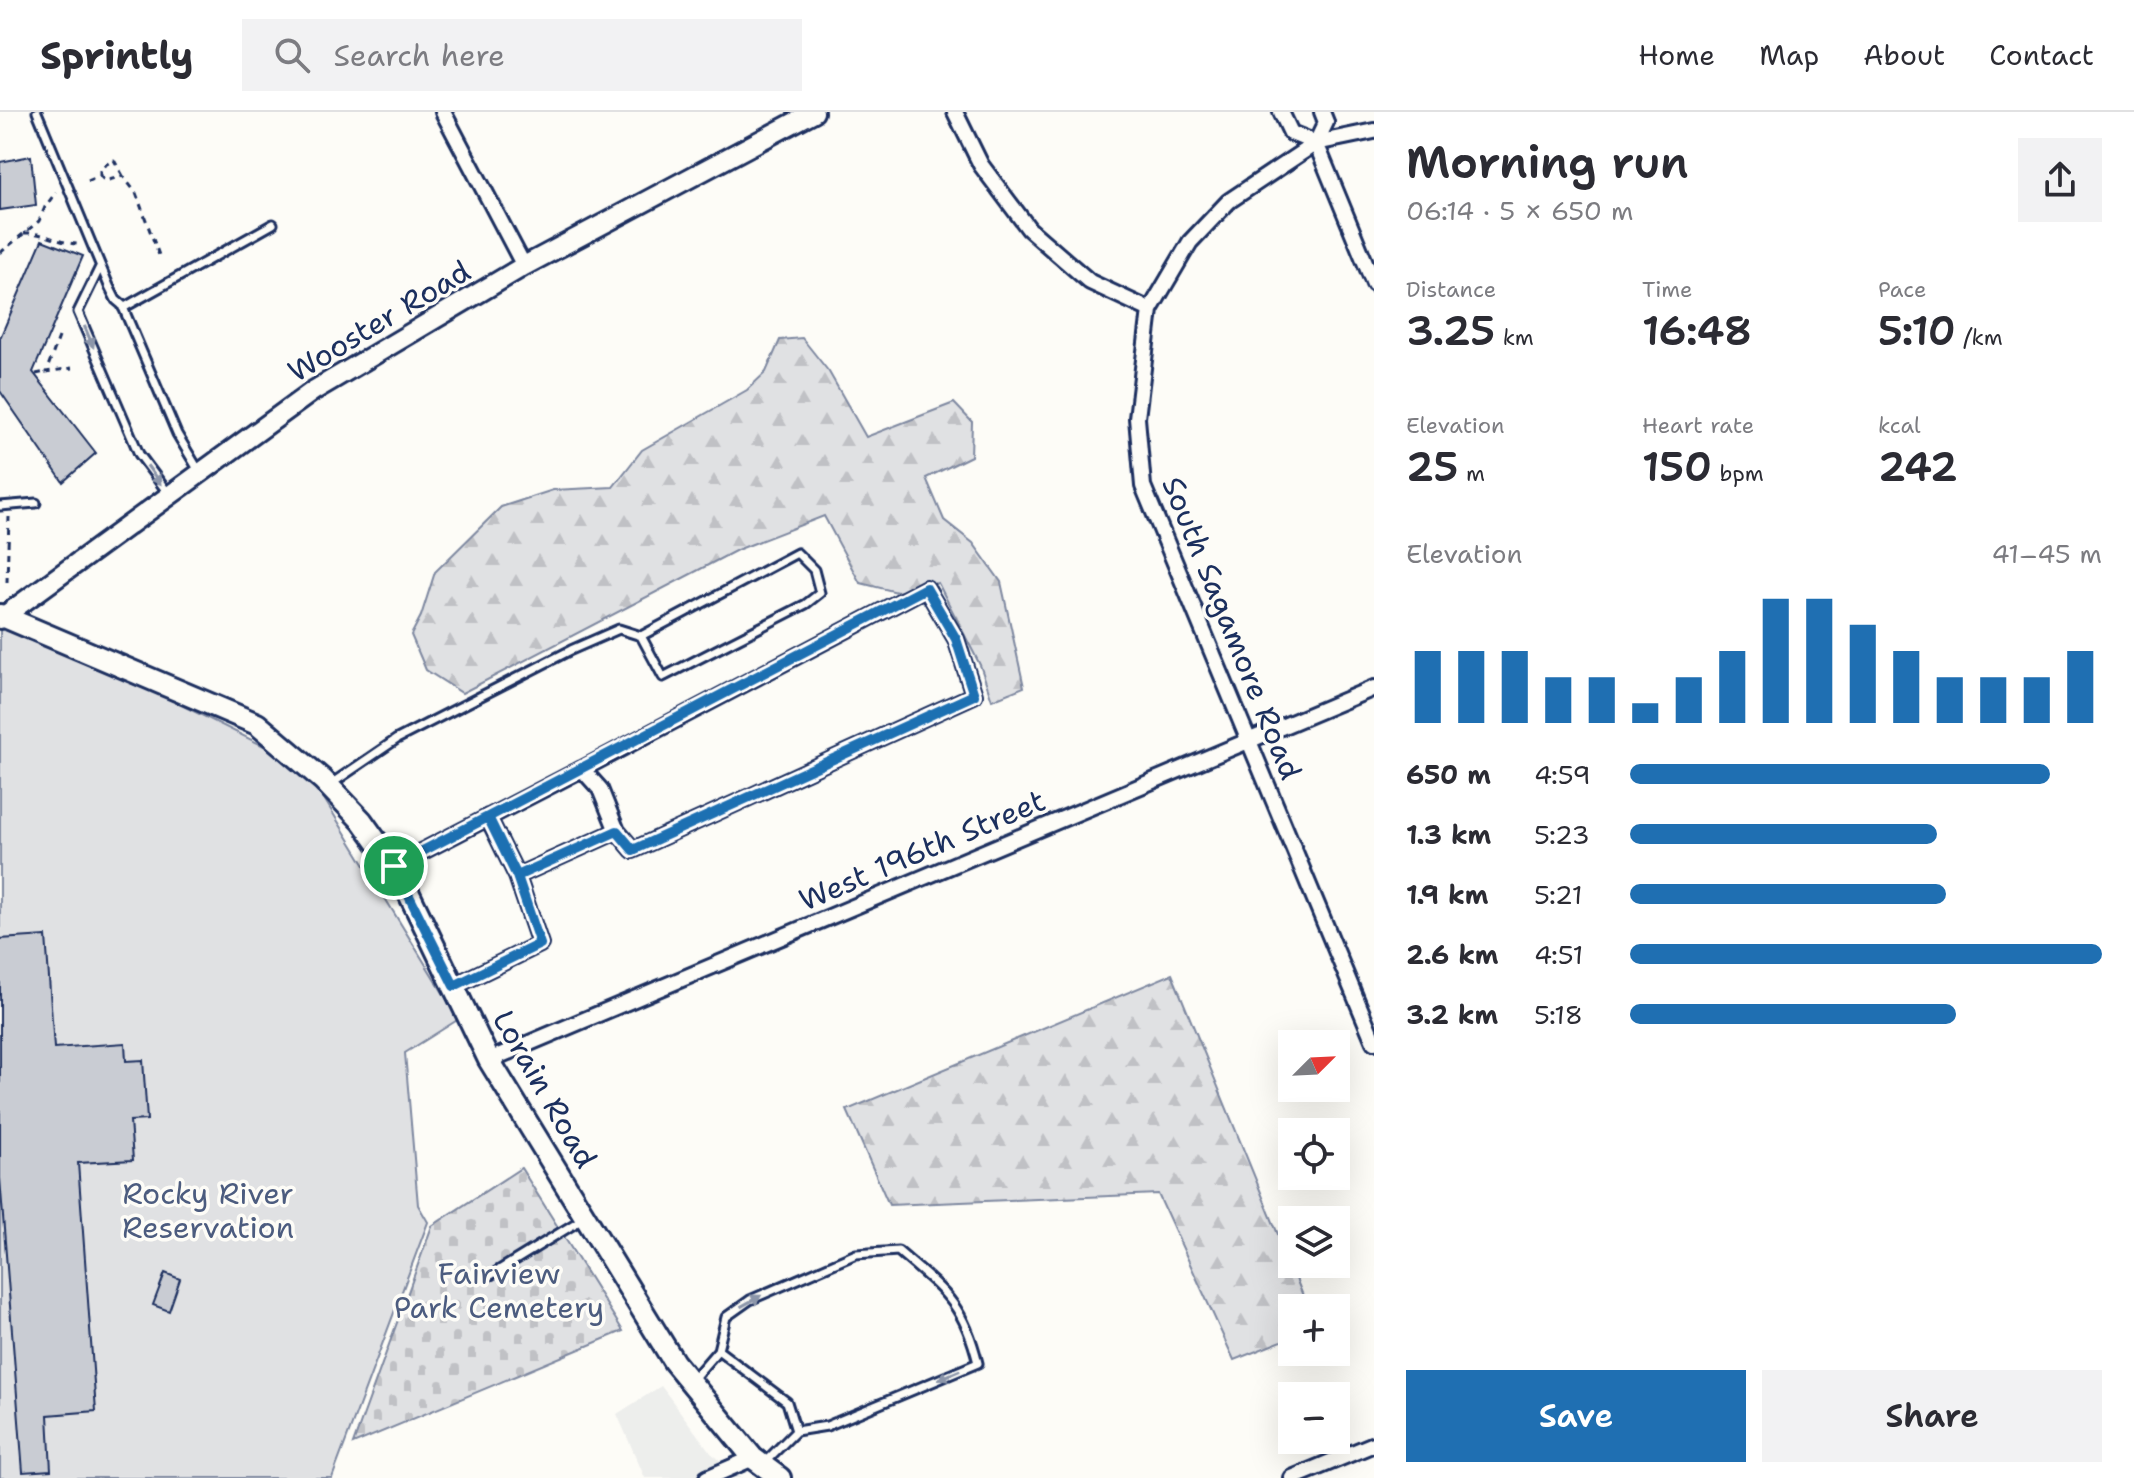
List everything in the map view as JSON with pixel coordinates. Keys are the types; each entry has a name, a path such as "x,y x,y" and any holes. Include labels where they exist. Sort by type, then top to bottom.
{"main road":[{"name":"Wooster Road","path":"2,617 313,391 524,266 814,112"},
{"name":"Lorain Road","path":"2,617 257,724 329,786 362,821 394,866 489,1060 674,1362 758,1462 780,1478"}],"street":[{"path":"443,112 524,266"},
{"path":"955,112 981,165 1029,229 1090,282 1150,310"},
{"path":"1281,112 1291,133 1316,143 1374,131"},
{"path":"1322,112 1326,122 1316,143 1374,284"},
{"name":"South Sagamore Road","path":"1316,143 1229,201 1190,242 1150,310 1137,418 1143,486 1374,1042"},
{"path":"394,866 926,588 956,639 974,695 633,850 617,831 600,789 582,769"},
{"name":"West 196th Street","path":"489,1060 1374,688"},
{"path":"454,986 540,944 517,876 488,817"},
{"path":"517,876 617,831"},
{"path":"1292,1478 1374,1444"},
{"path":"707,1478 758,1462"}],"lane":[{"path":"37,112 100,267 123,308 177,434 201,473"},
{"path":"123,308 273,224"},
{"path":"100,267 78,312 139,454 170,496"},
{"path":"0,506 36,503"},
{"path":"329,786 397,739 571,650 619,629 641,636 663,677 806,604 820,593 814,570 797,553 641,636"},
{"path":"491,1275 585,1217"},
{"path":"690,1382 718,1350 726,1317 750,1300 856,1254 898,1251 949,1295 971,1332 978,1363 827,1426 796,1431 758,1462"},
{"path":"718,1350 787,1402 796,1431"}],"path":[{"path":"123,176 114,181 105,181 100,176 100,168 114,160 136,193 160,258"},
{"path":"88,181 100,176"},
{"path":"0,253 39,221 57,190"},
{"path":"24,233 41,232 61,243 80,244"},
{"path":"46,372 59,337"},
{"path":"36,374 72,368"},
{"path":"7,582 10,506"},
{"path":"0,564 8,564"}],"shaded area":[{"path":"661,1386 711,1453 742,1478 645,1478 617,1414"}],"green space":[{"path":"802,338 829,372 866,437 954,403 972,422 971,456 926,478 944,520 973,543 1001,582 1024,687 992,700 980,665 938,583 897,592 860,583 824,516 737,550 462,693 426,670 411,635 421,616 435,572 501,507 553,490 613,487 642,450 747,390 766,372 780,340"},
{"name":"Rocky River Reservation","path":"6,618 304,766 459,1019 405,1053 418,1205 428,1222 332,1478 0,1478 0,622"},
{"path":"1172,974 1278,1234 1278,1278 1296,1278 1302,1294 1278,1294 1278,1343 1234,1360 1158,1194 889,1205 847,1110"},
{"name":"Fairview Park Cemetery","path":"521,1168 623,1331 353,1444 432,1226"}],"building":[{"path":"31,156 36,205 0,210 0,162"},
{"path":"42,240 83,256 33,372 96,453 63,482 0,391 0,338"},
{"path":"46,936 54,1048 125,1043 126,1061 143,1060 147,1120 130,1121 133,1160 78,1163 96,1411 48,1415 51,1470 23,1472 0,1178 0,939"},
{"path":"165,1273 180,1279 169,1311 153,1305"}],"route":[{"path":"394,866 454,986 540,944 517,876 488,817 926,588 956,639 974,695 633,850 617,831 517,876 488,817 394,866"}]}
